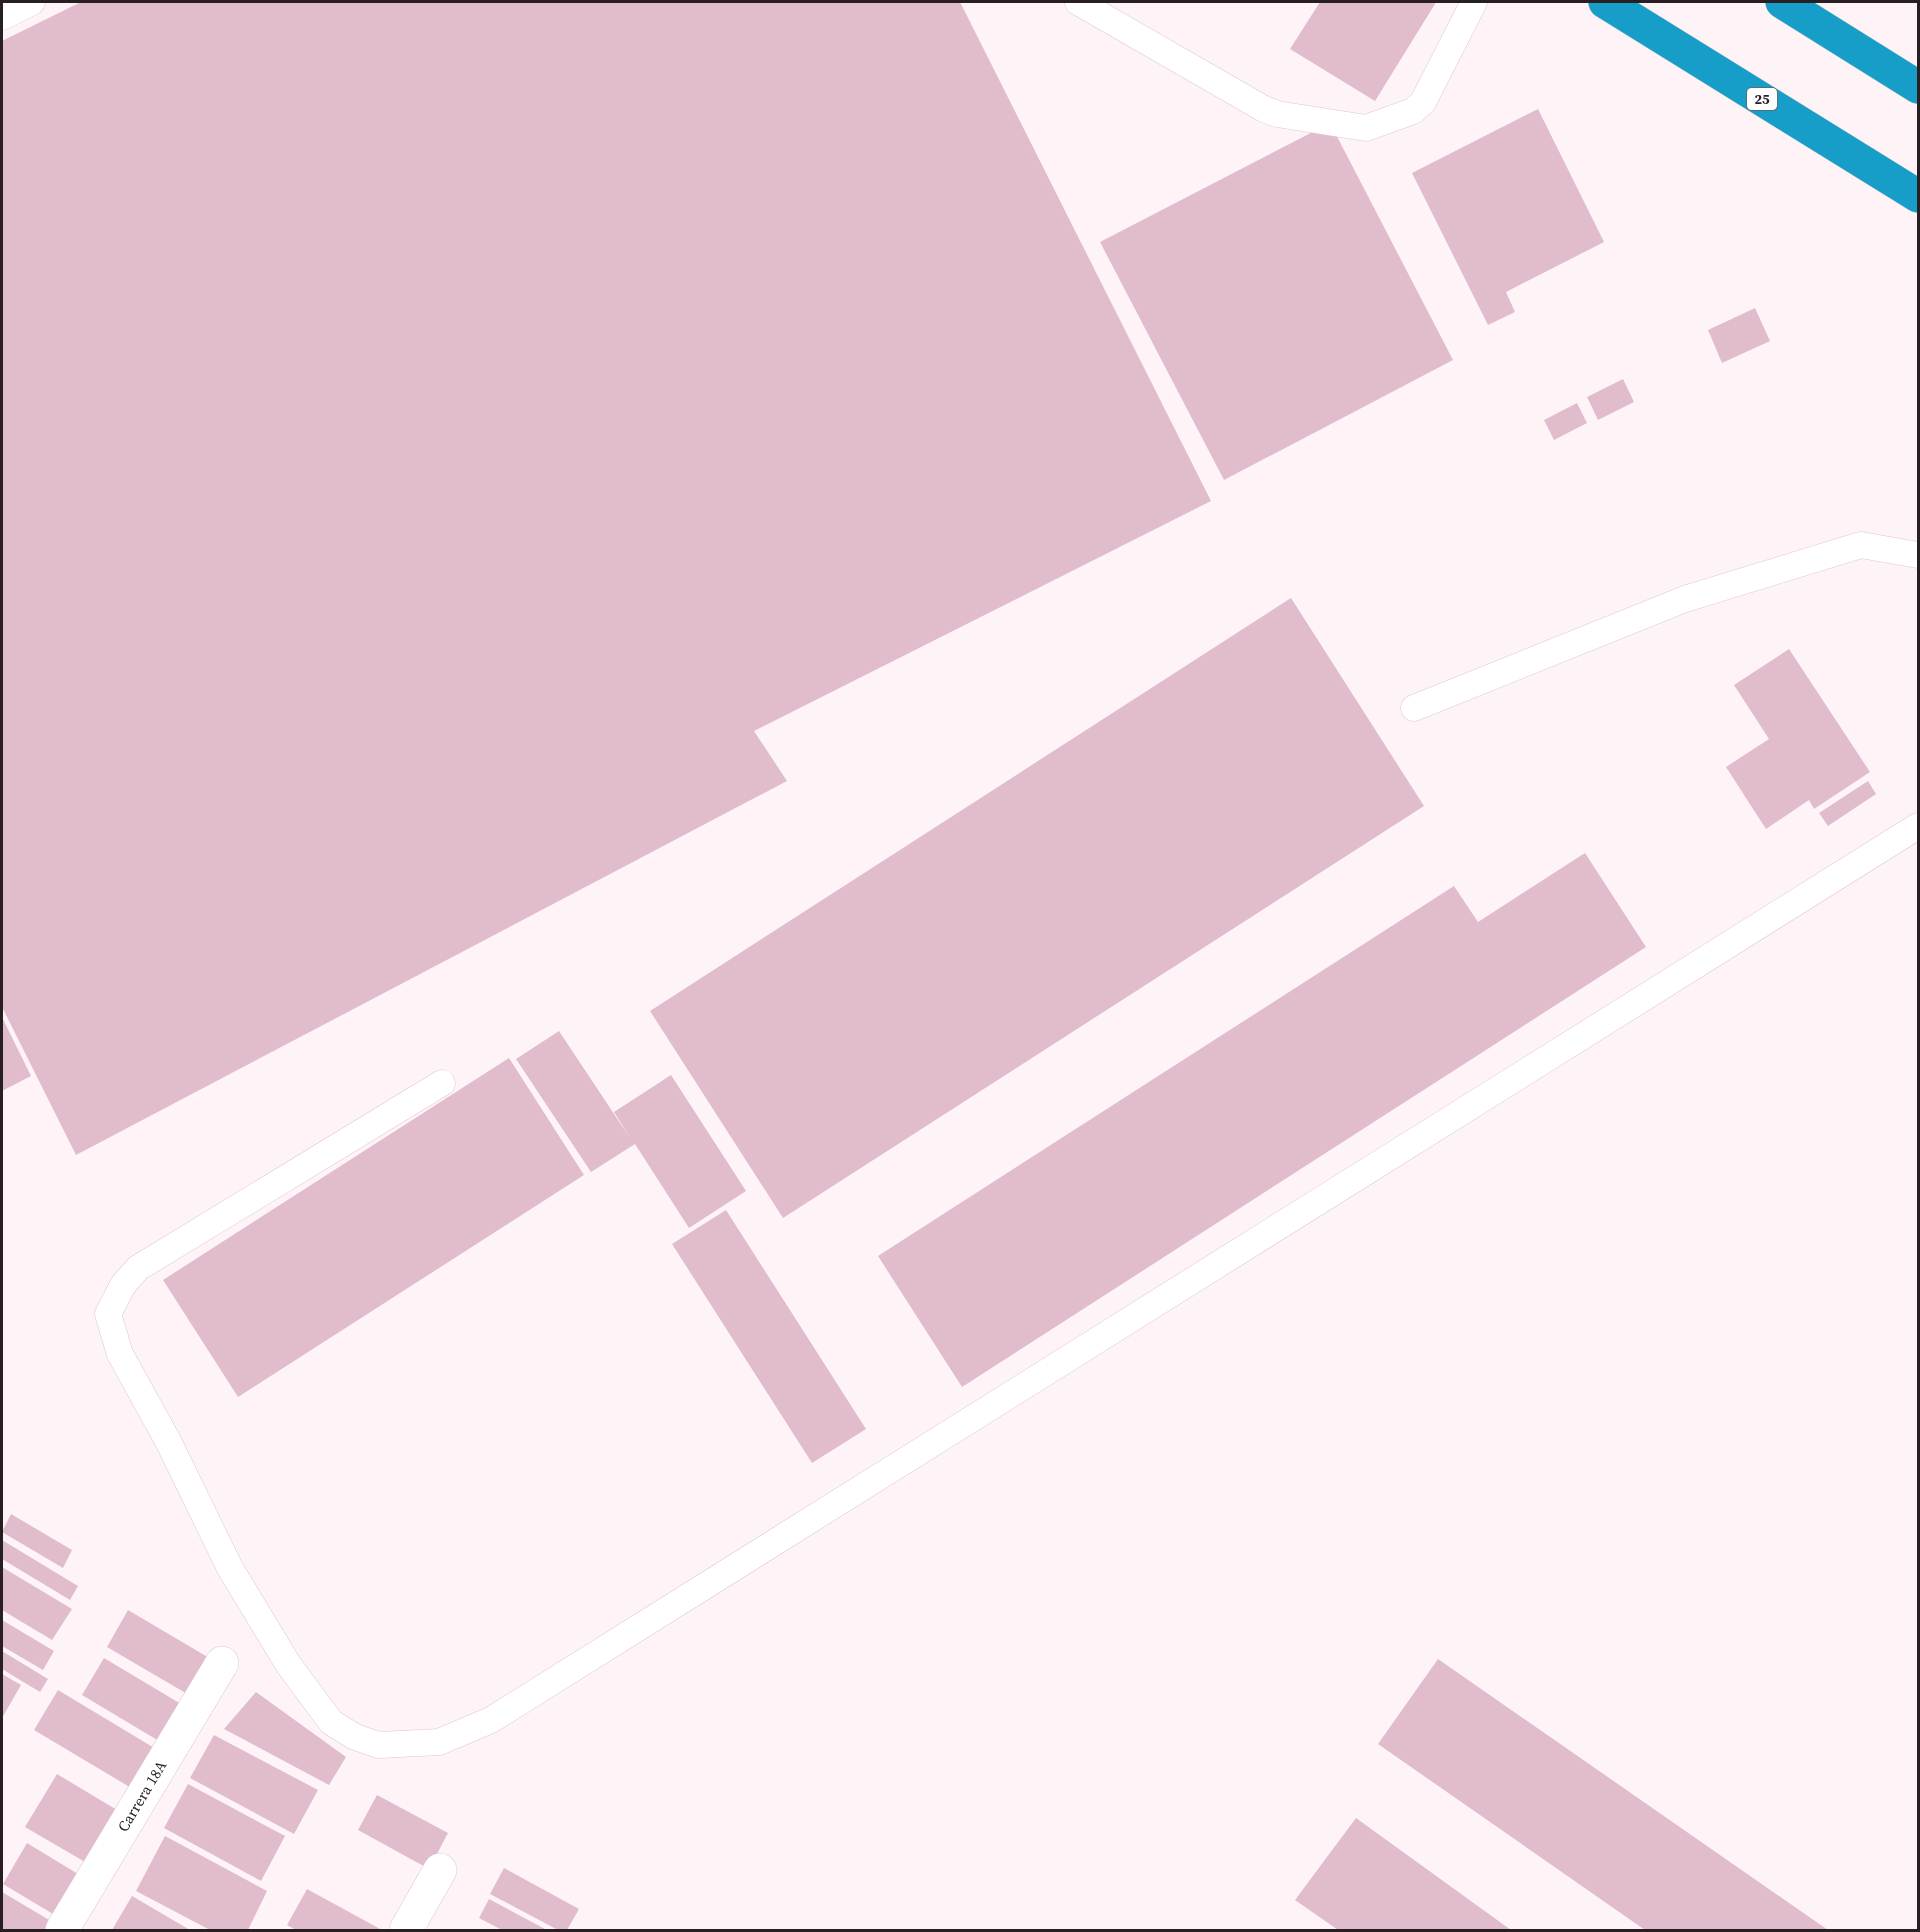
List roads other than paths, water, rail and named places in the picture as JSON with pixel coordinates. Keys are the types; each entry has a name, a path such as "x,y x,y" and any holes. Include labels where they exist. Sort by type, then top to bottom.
{"highway":[{"name":"25","path":"1605,2 1918,196"},
{"path":"1782,2 1918,87"}],"street":[{"name":"Carrera 18A","path":"62,1930 222,1663"},
{"path":"406,1930 440,1870"}],"lane":[{"path":"2,17 32,2"},
{"path":"1078,2 1264,109 1277,114 1366,128 1413,111 1423,102 1474,2"},
{"path":"1414,708 1685,599 1850,548 1861,545 1918,555"},
{"path":"442,1083 138,1268 123,1285 108,1314 120,1354 168,1441 230,1568 288,1664 331,1722 355,1737 379,1745 439,1742 491,1720 1918,826"}]}
